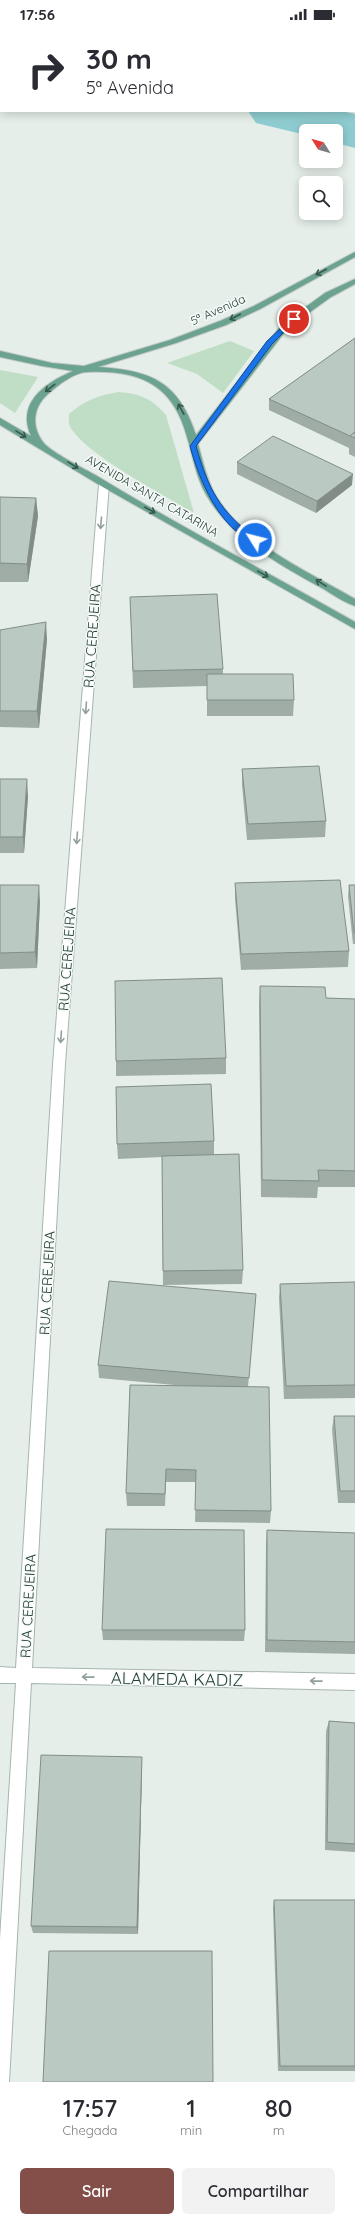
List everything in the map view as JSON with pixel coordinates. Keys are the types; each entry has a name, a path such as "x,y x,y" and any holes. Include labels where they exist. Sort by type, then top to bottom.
{"main road":[{"name":"5ª Avenida","path":"42,447 30,429 30,415 35,402 61,379 83,369 182,339 224,323 355,254"},
{"path":"193,446 270,343 285,326 328,295 355,281"},
{"name":"AVENIDA SANTA CATARINA","path":"0,354 83,369 119,370 141,376 160,385 174,396 184,413 200,470 212,497 233,524 276,556 355,603"},
{"name":"AVENIDA SANTA CATARINA","path":"0,421 104,484 355,626"}],"street":[{"name":"RUA CEREJEIRA","path":"0,2082 59,1064 104,484"},
{"name":"ALAMEDA KADIZ","path":"0,1675 355,1682"}],"green space":[{"path":"230,341 254,351 223,393 197,374 167,363"},
{"path":"0,370 38,377 15,413 0,403"},
{"path":"119,392 134,394 145,398 166,415 194,513 109,462 80,439 70,427 69,414 75,409 92,399"}],"building":[{"path":"355,338 355,432 350,436 269,399"},
{"path":"355,432 355,438 350,436"},
{"path":"273,436 353,474 317,501 237,462"},
{"path":"0,497 36,498 27,564 0,563"},
{"path":"217,594 223,669 133,671 130,597"},
{"path":"46,622 37,711 0,711 0,630"},
{"path":"207,674 293,674 294,700 207,700"},
{"path":"319,766 326,821 248,824 242,769"},
{"path":"0,779 27,779 23,837 0,837"},
{"path":"340,880 349,951 241,954 235,883"},
{"path":"0,885 39,885 35,952 0,953"},
{"path":"349,885 355,885 355,933 354,933"},
{"path":"222,978 226,1058 116,1061 115,981"},
{"path":"260,986 325,987 326,998 355,999 355,1171 318,1170 319,1181 262,1180"},
{"path":"211,1084 214,1141 117,1144 116,1087"},
{"path":"239,1154 243,1270 163,1271 162,1156"},
{"path":"109,1281 256,1294 249,1378 98,1365"},
{"path":"355,1282 355,1385 286,1386 280,1284"},
{"path":"130,1385 269,1387 271,1511 195,1510 196,1470 166,1469 165,1494 126,1493"},
{"path":"334,1416 355,1416 355,1491 340,1491"},
{"path":"106,1529 244,1530 245,1630 102,1630"},
{"path":"267,1530 355,1533 355,1642 267,1640"},
{"path":"329,1721 355,1723 355,1844 327,1842"},
{"path":"41,1755 142,1757 137,1927 31,1926"},
{"path":"274,1900 355,1900 355,2066 280,2066"},
{"path":"49,1951 212,1951 213,2082 43,2082"}],"waterway":[{"path":"279,112 355,131"}],"route":[{"path":"255,540 233,524 212,497 200,470 193,446 270,343 285,326 294,319"}]}
